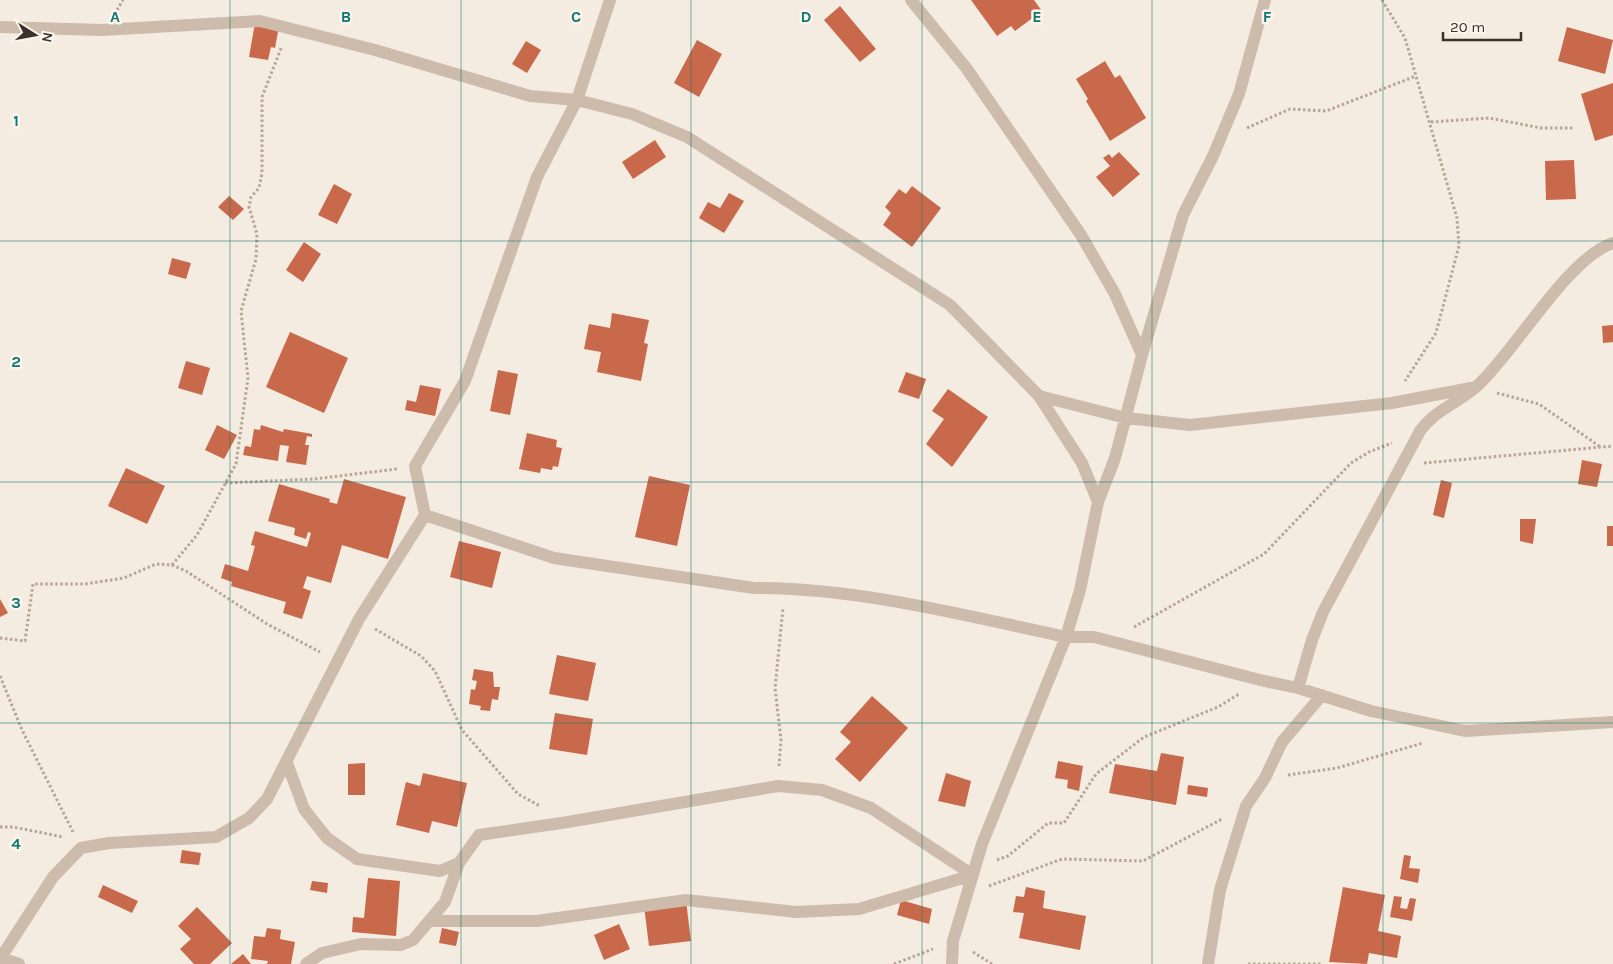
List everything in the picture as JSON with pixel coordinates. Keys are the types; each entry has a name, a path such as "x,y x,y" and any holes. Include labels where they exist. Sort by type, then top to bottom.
{"street":[{"path":"19,964 1,958 53,877 79,843 216,837 249,818 266,799 287,763 359,619 425,515 415,466 465,381 537,177 577,100 610,0"},
{"path":"911,0 967,69 1081,235 1115,294 1142,355"},
{"path":"952,964 954,941 974,871 1018,752 1066,637 1080,590 1098,502 1115,458 1142,355 1183,216 1220,139 1239,94 1265,0"},
{"path":"0,27 102,30 260,20 530,96 577,100 632,114 687,137 950,305 1039,396 1082,463 1098,502"},
{"path":"1298,688 1312,640 1324,612 1420,431 1430,418 1474,388 1578,266 1613,242"},
{"path":"1039,396 1126,418 1190,425 1392,403 1474,388"},
{"path":"425,515 554,558 754,588 783,588 886,598 1066,637 1094,637 1298,688 1371,711 1465,731 1613,722"},
{"path":"1208,964 1220,890 1246,806 1265,778 1282,742 1322,696"},
{"path":"287,763 304,809 328,838 356,858 440,871 459,862"},
{"path":"306,964 322,952 361,944 401,946 413,940 445,902 459,862 480,834 568,822 778,786 822,790 871,808 974,871"},
{"path":"429,921 537,921 686,900 796,912 859,909 974,871"}],"path":[{"path":"1382,0 1405,38 1431,122 1457,218 1458,246 1436,333 1392,403"},
{"path":"172,565 197,535 236,464 248,378 241,310 256,259 257,234 249,207 251,197 259,188 262,173 262,98 290,27"},
{"path":"1220,139 1290,109 1326,110 1416,76"},
{"path":"1431,122 1488,118 1541,128 1573,128"},
{"path":"1474,388 1497,392 1539,404 1600,447"},
{"path":"1110,641 1264,554 1351,463 1369,452 1420,431"},
{"path":"1401,466 1613,446"},
{"path":"225,483 314,478 415,466"},
{"path":"0,638 25,641 32,584 85,584 124,578 156,564 172,565 186,571 267,624 338,661"},
{"path":"778,786 781,740 775,688 783,620 783,588"},
{"path":"359,619 422,656 435,671 462,730 518,794 568,822"},
{"path":"0,676 22,730 79,843"},
{"path":"974,871 1008,856 1048,823 1064,823 1096,774 1144,737 1218,707 1260,680"},
{"path":"1265,778 1337,768 1429,741"},
{"path":"967,894 1062,859 1143,861 1246,806"},
{"path":"0,827 14,827 79,843"},
{"path":"894,964 954,941"},
{"path":"1248,964 1323,964"}],"building":[{"path":"971,0 1034,0 1042,11 1015,31 1011,26 997,36"},
{"path":"840,6 876,49 860,62 824,20"},
{"path":"255,23 279,26 275,48 271,47 268,60 249,57"},
{"path":"1567,27 1613,40 1605,74 1558,61"},
{"path":"697,40 722,54 699,97 674,83"},
{"path":"526,41 541,50 527,73 512,64"},
{"path":"1105,61 1115,78 1120,75 1146,118 1110,141 1086,101 1088,99 1076,79"},
{"path":"1613,83 1613,135 1595,141 1581,94"},
{"path":"655,140 666,157 633,179 622,162"},
{"path":"1119,152 1140,174 1113,197 1096,177 1110,166 1103,158 1109,154 1112,158"},
{"path":"1574,160 1576,199 1546,200 1545,161"},
{"path":"334,184 352,194 337,224 318,215"},
{"path":"912,186 941,208 912,247 883,225 891,213 885,207 899,189 906,194"},
{"path":"729,193 744,201 724,233 699,218 708,202 720,208"},
{"path":"229,196 244,209 233,220 218,207"},
{"path":"304,242 321,254 303,282 286,270"},
{"path":"172,258 191,263 186,279 168,274"},
{"path":"612,313 649,320 644,343 648,344 641,381 597,372 601,352 584,349 589,324 610,328"},
{"path":"1613,325 1613,342 1603,343 1602,326"},
{"path":"290,332 348,358 324,413 266,387"},
{"path":"186,361 210,368 202,395 178,388"},
{"path":"498,370 518,374 510,415 490,411"},
{"path":"906,372 926,379 919,399 898,392"},
{"path":"420,385 441,389 435,416 405,410 407,400 416,402"},
{"path":"948,389 988,417 952,467 926,444 944,419 932,411"},
{"path":"217,425 237,435 224,459 205,450"},
{"path":"261,425 283,432 284,429 312,434 312,437 307,436 305,445 309,445 306,465 286,462 289,446 280,445 278,461 243,455 245,446 251,447 254,429 260,430"},
{"path":"527,433 557,440 556,447 562,448 558,467 553,466 552,470 541,468 540,473 519,469"},
{"path":"1582,460 1602,464 1597,487 1578,484"},
{"path":"126,468 165,486 147,524 108,506"},
{"path":"649,476 690,485 677,546 635,537"},
{"path":"344,479 406,497 388,559 342,545 331,583 307,576 303,588 311,591 302,619 283,613 286,602 231,586 232,582 221,578 225,564 248,571 255,546 251,545 255,531 307,547 311,533 308,532 306,539 294,535 295,528 268,521 279,484 330,499 329,502 337,504"},
{"path":"1441,480 1452,483 1444,518 1433,515"},
{"path":"1520,519 1536,519 1533,544 1520,541"},
{"path":"1607,526 1613,526 1613,546 1607,546"},
{"path":"459,541 501,552 492,588 450,577"},
{"path":"0,599 8,613 0,617"},
{"path":"557,655 596,663 588,701 549,694"},
{"path":"474,669 493,672 494,687 500,687 498,700 492,699 490,711 480,710 481,706 469,704 471,689 475,690 477,681 472,680"},
{"path":"872,696 908,728 860,782 835,759 851,742 840,732"},
{"path":"555,713 593,719 587,755 549,749"},
{"path":"1161,753 1184,757 1176,805 1109,793 1115,764 1157,771"},
{"path":"1058,761 1083,766 1079,791 1067,788 1068,780 1055,778"},
{"path":"365,763 365,795 348,795 348,764"},
{"path":"423,773 467,783 457,827 432,821 429,833 396,825 406,782 420,786"},
{"path":"946,773 971,781 965,807 938,801"},
{"path":"1188,785 1208,788 1207,797 1187,794"},
{"path":"182,850 201,853 199,865 180,863"},
{"path":"1404,855 1411,856 1409,868 1420,869 1418,883 1400,879"},
{"path":"368,878 400,881 396,936 352,932 353,917 364,918"},
{"path":"312,881 328,883 327,893 310,890"},
{"path":"103,885 138,901 132,913 98,897"},
{"path":"1026,887 1045,891 1043,908 1086,916 1080,950 1019,938 1024,913 1013,912 1016,896 1024,897"},
{"path":"1343,887 1385,895 1378,931 1401,936 1397,958 1369,953 1367,964 1329,962"},
{"path":"1394,896 1402,897 1400,908 1407,909 1410,898 1416,899 1412,921 1390,917"},
{"path":"901,900 932,909 929,924 897,915"},
{"path":"686,901 691,941 649,946 644,906"},
{"path":"197,907 232,943 210,964 194,964 180,949 191,939 178,926"},
{"path":"619,924 630,949 604,960 594,935"},
{"path":"267,928 281,930 280,939 295,942 291,964 267,964 268,961 251,959 254,936 265,937"},
{"path":"442,928 459,932 456,946 439,943"},
{"path":"243,954 251,964 231,964"}]}
